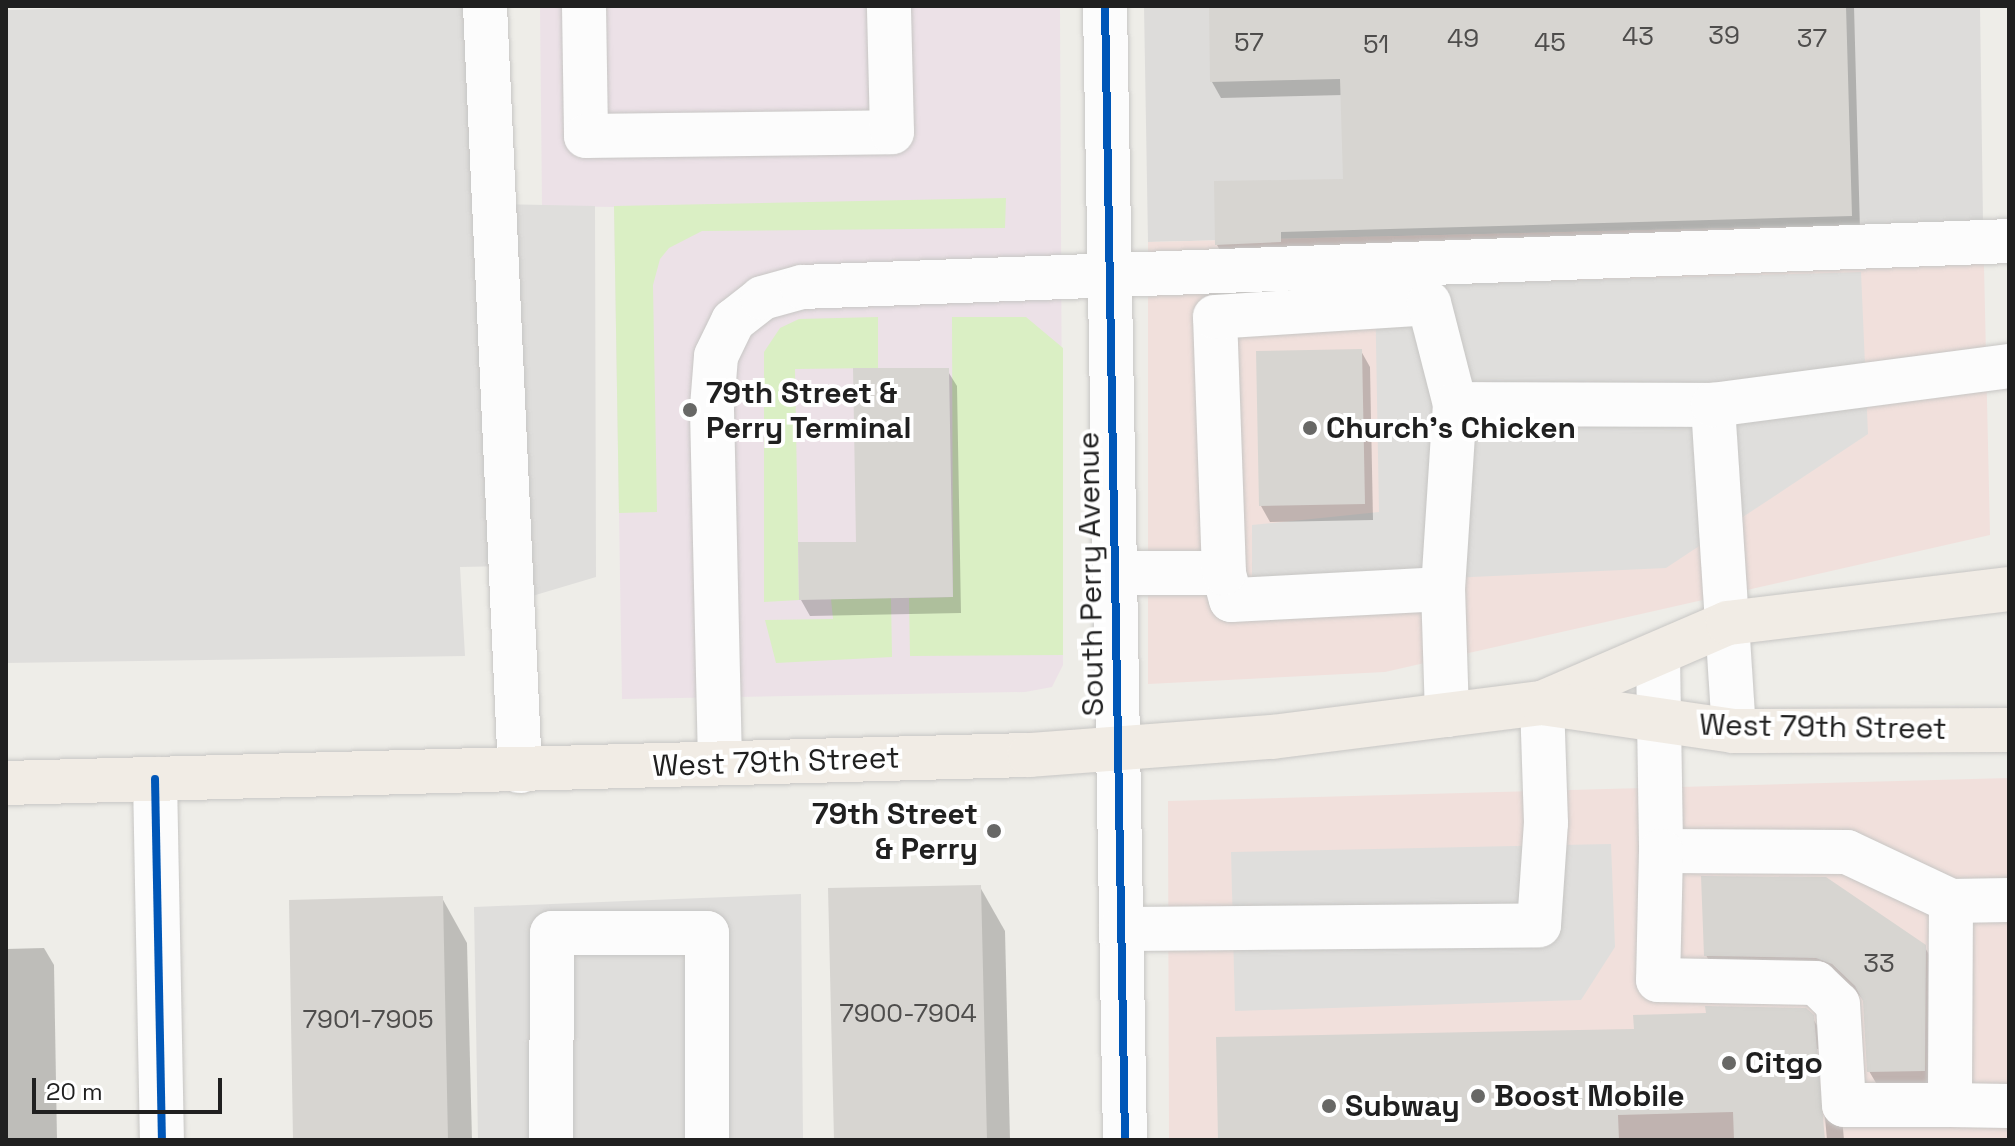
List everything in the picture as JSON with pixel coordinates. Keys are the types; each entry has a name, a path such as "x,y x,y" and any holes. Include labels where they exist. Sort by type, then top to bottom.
{"main road":[{"name":"West 79th Street","path":"6,783 520,771 1120,748 1272,737 1542,703 1728,623 2009,589"},
{"name":"West 79th Street","path":"1542,703 1734,731 2009,730"}],"street":[{"path":"485,6 520,771"},
{"path":"584,6 586,136 892,132 889,6"},
{"name":"South Perry Avenue","path":"1105,6 1125,1140"},
{"path":"720,763 712,407 716,356 733,321 762,298 802,287 2009,241"},
{"path":"1443,589 1231,600 1224,573 1215,317 1429,303 1455,404 1443,589 1447,715"},
{"path":"1455,404 1713,405 2009,366"},
{"path":"1713,405 1734,731"},
{"path":"1115,573 1224,573"},
{"path":"1658,655 1661,851 1658,980 1816,983 1838,1004 1844,1105 2009,1106"},
{"path":"1121,929 1539,925 1546,823 1542,703"},
{"path":"155,779 162,1140"},
{"path":"1661,851 1847,852 1951,901 2009,900"},
{"path":"1950,1105 1951,901"},
{"path":"551,1140 552,933 707,933 707,1140"}],"shaded area":[{"path":"152,6 485,6 493,204 595,206 596,577 512,602 509,566 460,567 465,656 6,663 6,10"},
{"path":"540,6 1060,6 1063,665 1052,687 1025,692 622,699 614,207 542,206"},
{"path":"1144,6 1980,6 1983,222 1148,242"},
{"path":"1983,222 1990,535 1385,672 1148,684 1148,242"},
{"path":"1861,272 1868,434 1666,568 1252,587 1252,525 1379,512 1375,286"},
{"path":"2009,778 2009,1140 1169,1140 1168,801"},
{"path":"1611,844 1615,947 1581,1000 1235,1011 1231,852"},
{"path":"801,894 803,1140 478,1140 474,907"}],"green space":[{"path":"1006,198 1005,228 702,231 669,248 660,259 653,285 657,512 619,513 614,206"},
{"path":"878,317 878,368 795,369 799,600 764,602 764,352 780,328 799,319"},
{"path":"952,317 1026,317 1063,348 1063,655 910,656 909,598 953,597"},
{"path":"891,598 892,657 776,663 765,620 833,619 831,599"}],"building":[{"path":"1209,6 1846,6 1852,216 1281,232 1281,242 1215,245 1214,181 1343,179 1340,79 1210,82"},
{"name":"Church's Chicken","path":"1362,349 1365,504 1259,506 1256,351"},
{"path":"853,368 949,368 953,597 799,600 798,542 856,542"},
{"name":"Citgo","path":"1701,876 1826,877 1926,945 1925,1071 1867,1072 1863,1001 1855,986 1832,964 1816,958 1704,956"},
{"path":"981,885 987,1140 834,1140 828,888"},
{"path":"443,896 448,1140 293,1140 289,900"},
{"path":"1705,1006 1806,1008 1814,1015 1825,1140 1734,1140 1733,1112 1618,1115 1619,1140 1218,1140 1216,1037 1634,1029 1633,1015 1706,1013"}],"cycle path":[{"path":"1105,6 1125,1140"},
{"path":"155,779 162,1140"}],"place":[{"name":"79th Street & Perry Terminal","path":"690,410"},
{"name":"Church's Chicken","path":"1310,428"},
{"name":"79th Street & Perry","path":"994,831"},
{"name":"Citgo","path":"1729,1063"},
{"name":"Boost Mobile","path":"1478,1096"},
{"name":"Subway","path":"1329,1106"}]}
